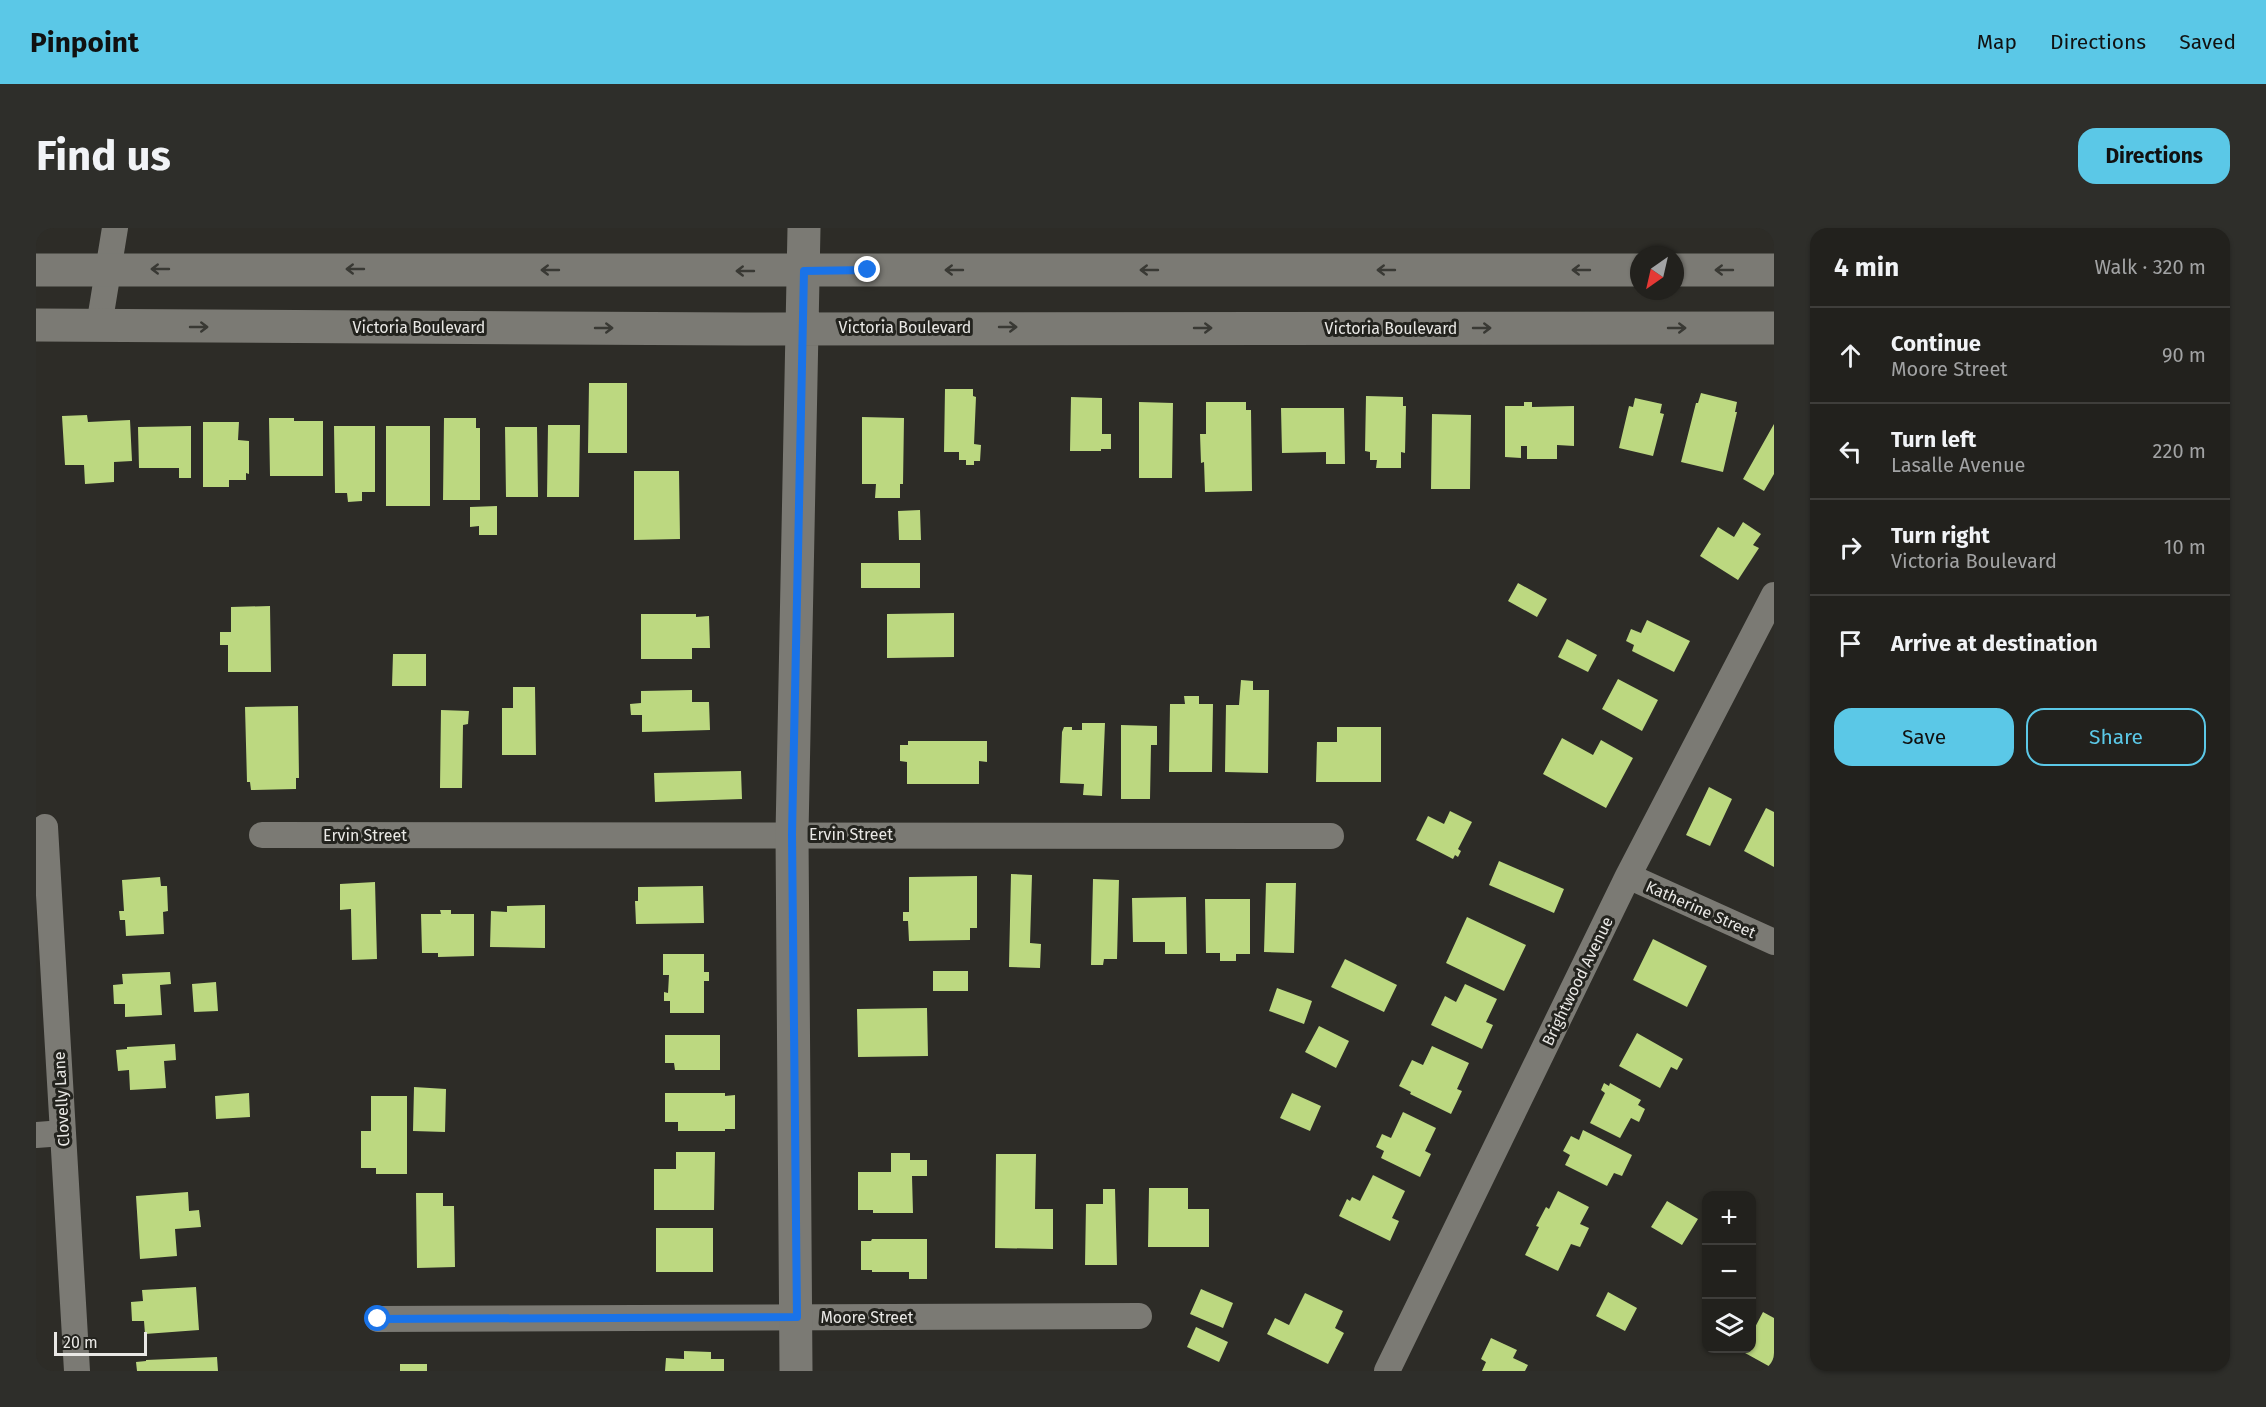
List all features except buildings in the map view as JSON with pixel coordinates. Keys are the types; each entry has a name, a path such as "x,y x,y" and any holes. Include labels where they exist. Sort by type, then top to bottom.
{"main road":[{"path":"796,1371 792,834 804,228"},
{"path":"36,270 107,268 804,271 1630,270"},
{"path":"1684,270 1774,270"},
{"name":"Victoria Boulevard","path":"36,325 1774,328"}],"street":[{"path":"99,326 114,228"},
{"name":"Brightwood Avenue","path":"1387,1371 1628,876 1774,595"},
{"name":"Clovelly Lane","path":"45,827 76,1371"},
{"name":"Ervin Street","path":"262,835 1331,836"},
{"name":"Katherine Street","path":"1628,876 1774,942"},
{"path":"36,1135 63,1133"},
{"name":"Moore Street","path":"378,1319 1139,1316"}],"route":[{"path":"378,1319 797,1317 792,834 804,271 868,270"}]}
